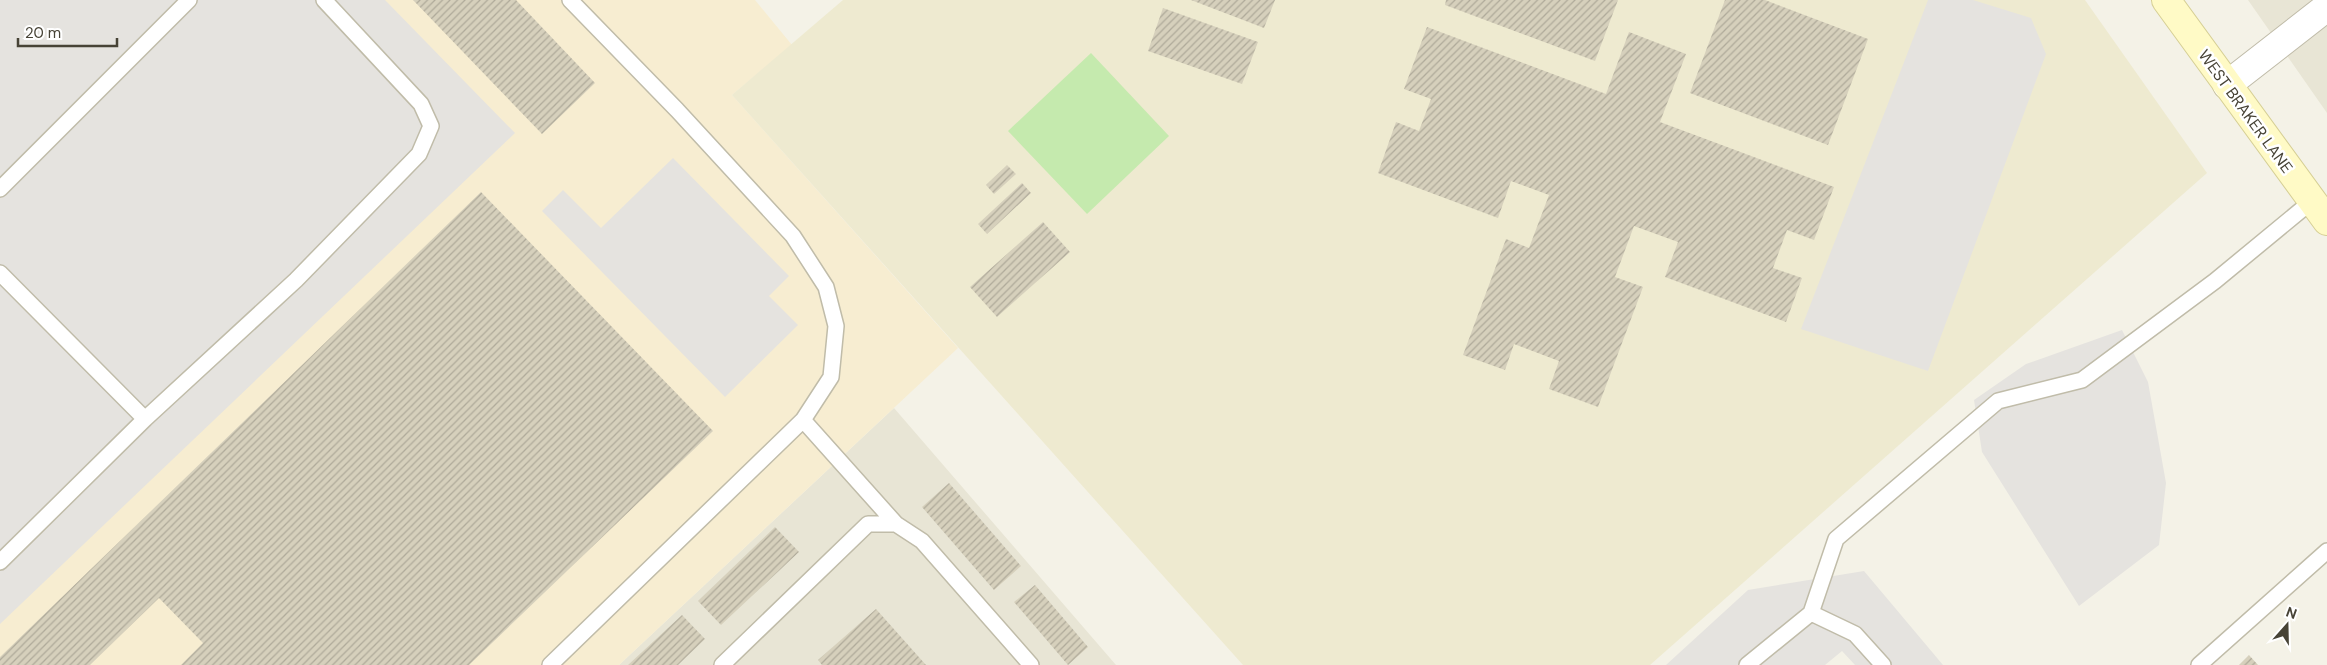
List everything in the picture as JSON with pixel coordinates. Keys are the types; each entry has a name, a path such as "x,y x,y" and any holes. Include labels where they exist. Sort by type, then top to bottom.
{"main road":[{"name":"WEST BRAKER LANE","path":"2166,0 2320,211"}],"street":[{"path":"2227,85 2327,7"}],"lane":[{"path":"0,189 189,0"},
{"path":"0,562 145,419 296,280 419,154 431,126 421,104 324,0"},
{"path":"550,665 803,420 831,377 836,326 826,287 793,236 677,110 570,0"},
{"path":"1747,665 1811,612 1836,540 1998,401 2082,380 2215,281 2320,211"},
{"path":"0,273 145,419"},
{"path":"803,420 896,524 922,541 1031,665"},
{"path":"722,665 868,524 896,524"},
{"path":"2199,665 2327,551"},
{"path":"1811,612 1855,634 1882,665"}],"shaded area":[{"path":"0,0 755,0 792,45 732,95 958,348 619,665 0,665"},
{"path":"0,0 385,0 515,133 0,624"},
{"path":"843,0 2085,0 2207,173 1650,665 1243,665 732,95"},
{"path":"1928,0 1973,0 2031,18 2046,54 1928,371 1801,329"},
{"path":"2248,0 2327,0 2327,113"},
{"path":"673,158 789,276 769,296 798,325 725,397 542,211 563,190 601,228"},
{"path":"2122,330 2148,382 2166,483 2159,545 2079,606 1982,452 1974,400 2026,364"},
{"path":"894,408 1116,665 619,665"},
{"path":"1864,571 1943,665 1855,665 1842,651 1825,665 1666,665 1748,590"}],"green space":[{"path":"1091,53 1169,136 1087,214 1008,131"}],"building":[{"path":"413,0 516,0 595,83 542,134"},
{"path":"1191,0 1275,0 1264,28"},
{"path":"1446,0 1618,0 1595,61 1445,5"},
{"path":"1725,0 1765,0 1868,39 1828,145 1690,93"},
{"path":"1163,8 1258,42 1242,84 1148,51"},
{"path":"1427,27 1606,94 1629,32 1686,54 1660,122 1834,187 1814,240 1787,230 1773,268 1802,278 1786,322 1665,277 1678,242 1634,226 1615,277 1643,287 1598,407 1549,389 1559,361 1514,344 1505,370 1463,355 1506,239 1529,248 1549,195 1511,181 1498,218 1378,173 1396,122 1419,131 1431,99 1404,89"},
{"path":"1007,165 1016,174 994,194 986,185"},
{"path":"1022,183 1031,193 987,234 978,224"},
{"path":"481,192 713,431 469,665 181,665 203,643 159,598 90,665 0,665 0,657"},
{"path":"1043,222 1070,252 997,317 970,287"},
{"path":"949,483 1021,566 994,590 922,507"},
{"path":"775,527 799,552 721,625 698,601"},
{"path":"1035,585 1088,647 1068,665 1014,602"},
{"path":"876,609 926,665 822,665 818,660"},
{"path":"682,615 705,639 678,665 628,665"},
{"path":"2249,655 2258,665 2239,665"}]}
